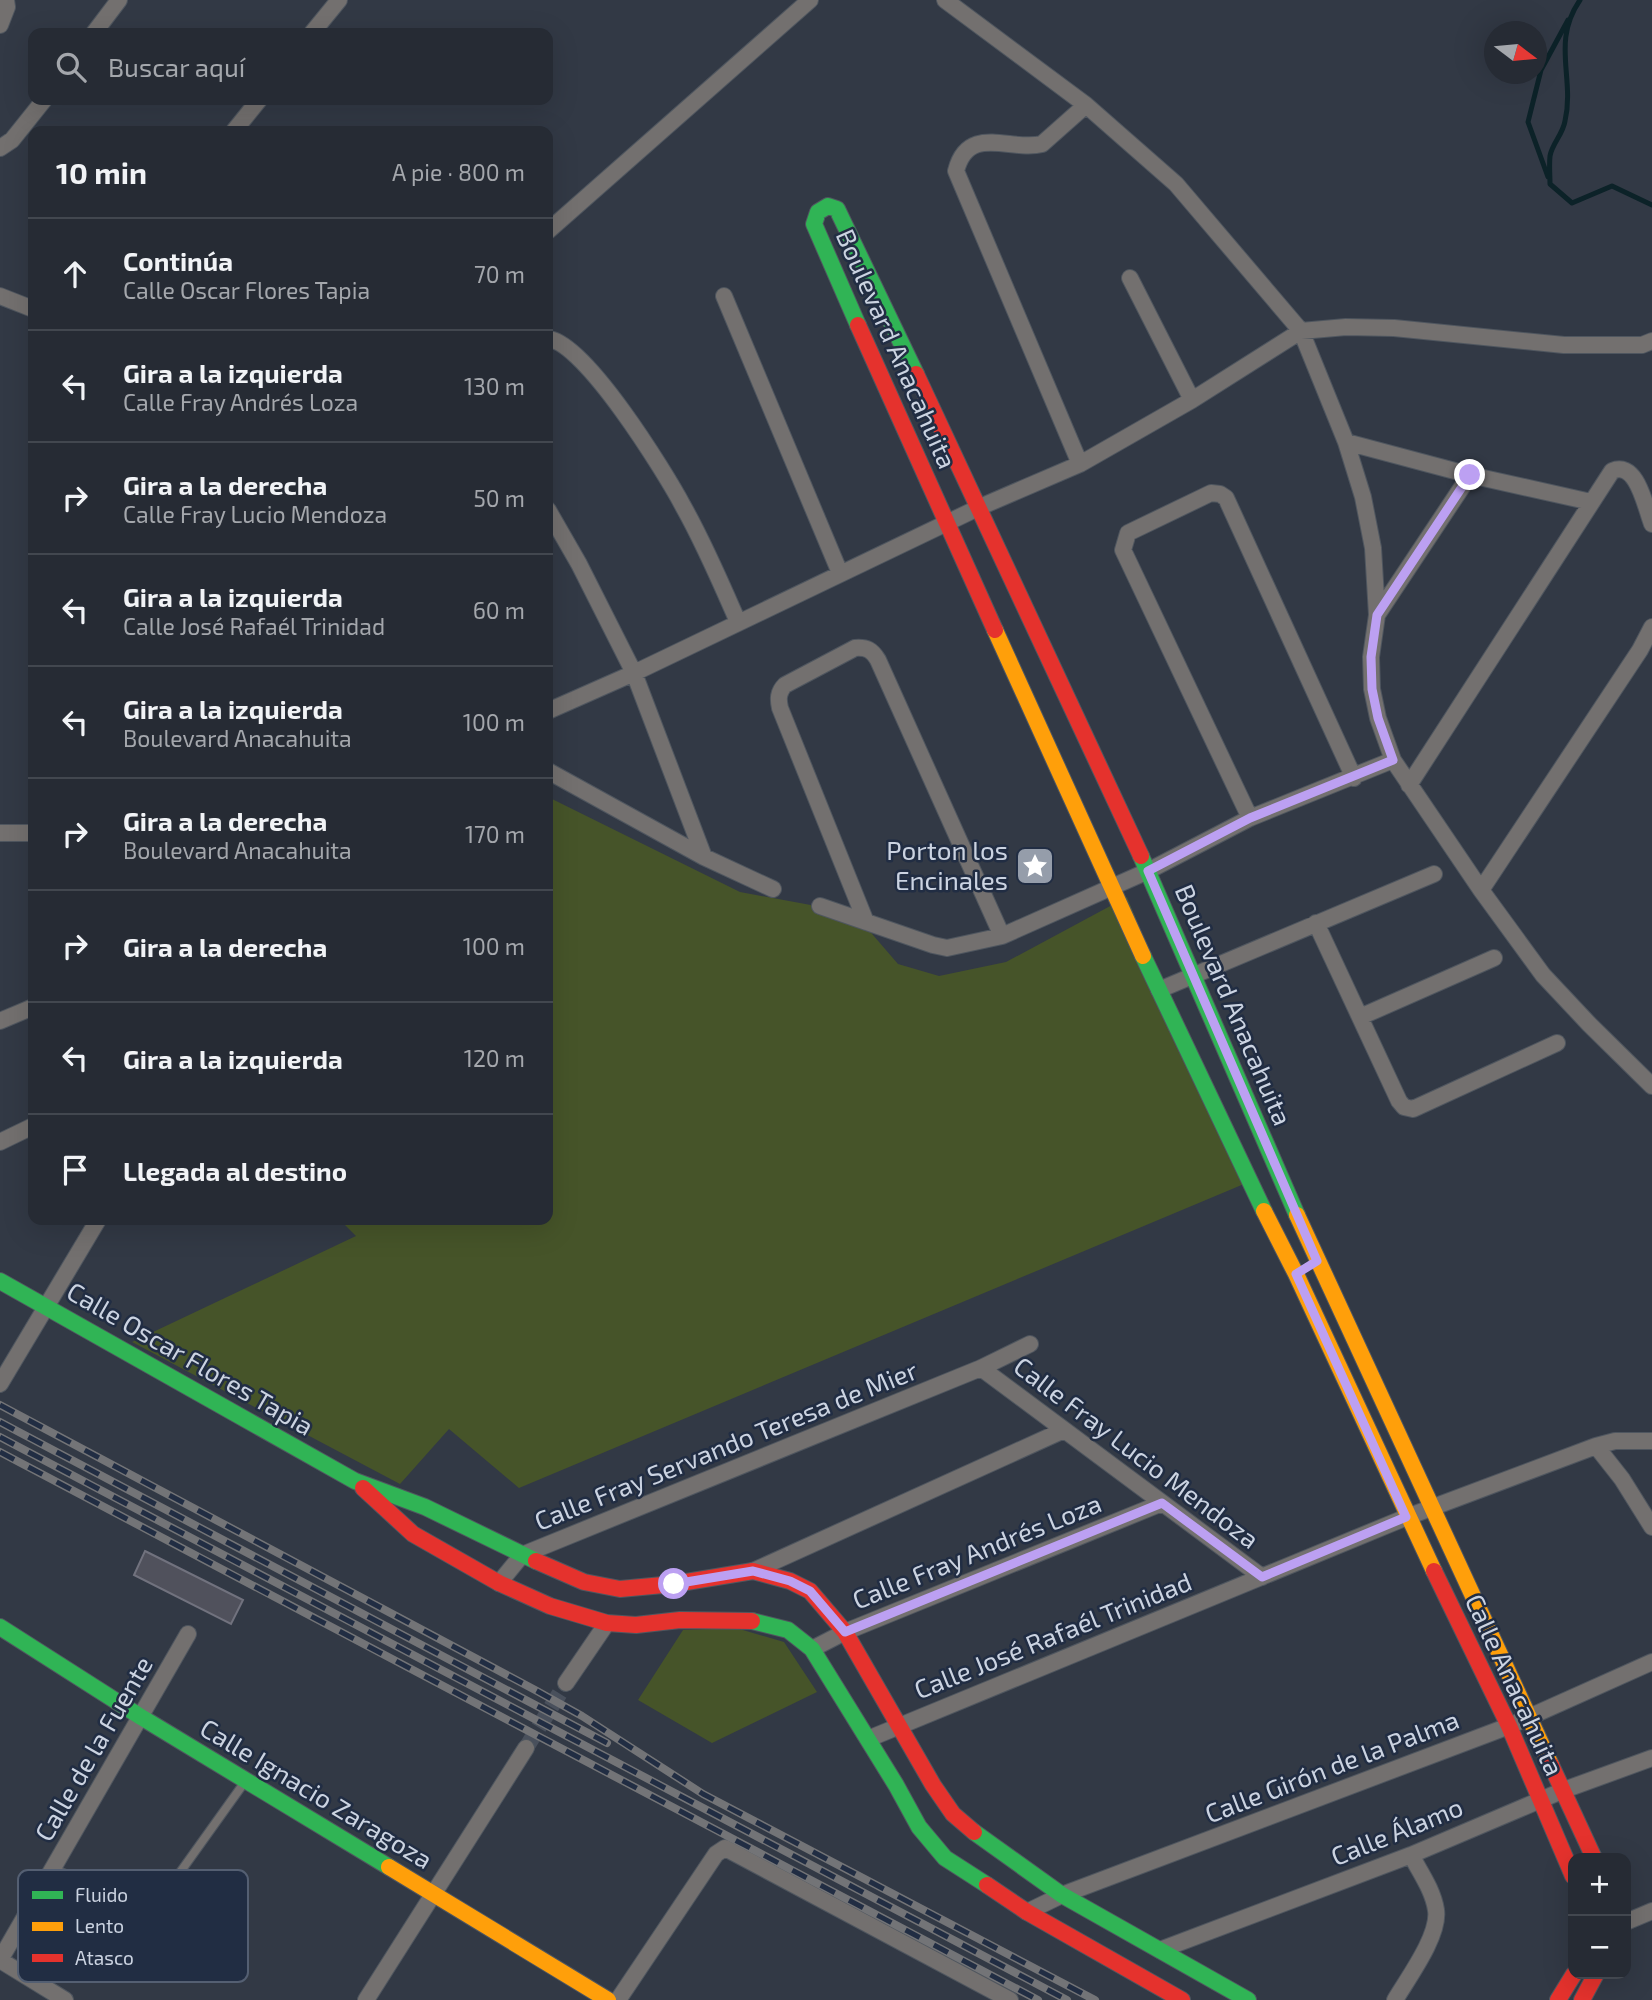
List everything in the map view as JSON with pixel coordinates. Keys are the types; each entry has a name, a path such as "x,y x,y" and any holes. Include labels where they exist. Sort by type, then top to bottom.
{"street":[{"path":"0,25 7,7 6,0"},
{"path":"98,28 119,0"},
{"path":"317,28 339,0"},
{"path":"553,227 810,0"},
{"path":"945,0 1086,105 1176,184 1301,331 1346,442 1363,497 1373,548 1377,615 1371,657 1372,689 1378,718 1393,760 1481,890 1543,975 1652,1086"},
{"path":"0,148 12,140 40,105"},
{"path":"238,126 255,105"},
{"path":"1080,464 956,171 964,153 981,142 1032,147 1042,145 1086,105"},
{"name":"Boulevard Anacahuita","path":"1406,1517 1296,1274 1159,990 946,523 814,224 814,216 828,206 837,209 980,507 1148,871 1317,1261 1432,1507"},
{"path":"1130,278 1192,400"},
{"path":"0,296 28,307"},
{"path":"724,296 840,573"},
{"path":"553,709 634,673 980,507 1080,464 1192,400 1301,331 1346,327 1394,328 1564,345 1642,345 1652,341"},
{"path":"553,340 562,343 581,360 630,420 684,506 737,622"},
{"path":"1346,442 1470,475 1591,502"},
{"path":"1409,785 1612,471 1626,469 1633,475 1652,524"},
{"path":"1377,615 1470,475"},
{"path":"1250,818 1123,550 1128,533 1211,493 1226,498 1354,778"},
{"path":"553,519 634,673 704,857"},
{"path":"1481,890 1640,650 1652,627"},
{"path":"866,922 778,699 785,685 855,648 864,647 873,650 878,660 1002,936"},
{"path":"820,906 947,948 1002,936 1148,871 1250,818 1393,760"},
{"path":"553,774 704,857 773,889"},
{"path":"0,833 28,833"},
{"path":"1159,990 1434,874"},
{"path":"1317,923 1399,1101 1408,1108 1413,1109 1557,1043"},
{"path":"1360,1017 1494,958"},
{"path":"0,1021 28,1009"},
{"path":"0,1142 28,1128"},
{"path":"0,1384 95,1225"},
{"path":"1296,1274 1317,1261"},
{"name":"Calle Oscar Flores Tapia","path":"0,1281 355,1482 425,1507 584,1582 620,1589 674,1584 753,1571 790,1581 810,1591 845,1632 898,1726 953,1814 986,1842 1062,1895 1248,2000"},
{"name":"Calle Fray Servando Teresa de Mier","path":"499,1583 522,1555 981,1368 1030,1344"},
{"name":"Calle Fray Lucio Mendoza","path":"981,1368 1262,1577"},
{"path":"753,1571 1063,1430"},
{"name":"Calle José Rafaél Trinidad","path":"867,1739 1432,1507 1596,1446 1615,1441 1652,1441"},
{"path":"1596,1446 1622,1479 1652,1527"},
{"name":"Calle Oscar Flores Tapia","path":"355,1482 413,1534 499,1583 550,1606 607,1623 636,1625 712,1619 760,1621 788,1630 812,1649 919,1827 945,1858 1027,1912 1182,2000"},
{"name":"Calle Fray Andrés Loza","path":"812,1649 845,1632 1162,1503"},
{"name":"Calle Anacahuita","path":"1432,1507 1592,1853"},
{"name":"Calle Anacahuita","path":"1406,1517 1509,1726 1568,1864"},
{"path":"566,1683 607,1623"},
{"name":"Calle Ignacio Zaragoza","path":"0,1627 141,1717 608,2000"},
{"name":"Calle de la Fuente","path":"53,1869 188,1634"},
{"name":"Calle Girón de la Palma","path":"1027,1912 1062,1895 1509,1726 1652,1662"},
{"path":"366,2000 526,1748"},
{"name":"Calle Álamo","path":"1160,1950 1411,1855 1564,1790 1652,1758"},
{"path":"618,2000 716,1854 722,1849 729,1849 1010,2000"},
{"path":"1395,2000 1434,1931 1437,1913 1431,1894 1411,1855"},
{"path":"1631,1920 1652,1911"},
{"name":"Calle de la Fuente","path":"0,1960 18,1929"},
{"path":"0,1960 18,1971"},
{"path":"1558,2000 1571,1979"},
{"path":"1582,2000 1593,1979"},
{"path":"36,1982 65,2000"}],"lane":[{"path":"182,1870 246,1780"}],"green space":[{"path":"553,799 740,892 854,913 898,964 939,976 1006,962 1127,897 1244,1184 519,1488 449,1429 400,1484 132,1342 356,1236 345,1225 553,1225"},
{"path":"736,1628 784,1642 817,1692 712,1743 638,1700 683,1630"}],"building":[{"path":"145,1551 243,1600 231,1624 134,1575"}],"waterway":[{"path":"1580,0 1571,15 1567,31 1567,105 1564,126 1550,156 1550,184 1572,203 1612,186 1652,205"},
{"path":"1548,177 1528,122 1541,70 1568,20"}],"tunnel":[{"path":"526,1748 566,1683"}],"railway":[{"path":"0,1405 537,1691 582,1716 703,1794 1095,2000"},
{"path":"0,1422 607,1743"},
{"path":"0,1437 1067,2000"},
{"path":"0,1452 1038,2000"}],"traffic: fast":[{"path":"858,325 814,224 818,212 828,206 837,209 916,374"},
{"path":"1141,856 1297,1215"},
{"path":"1143,956 1264,1211"},
{"path":"0,1281 355,1481 425,1507 536,1561"},
{"path":"752,1621 788,1630 812,1649 919,1827 945,1858 987,1885"},
{"path":"0,1627 141,1717 389,1867"},
{"path":"974,1832 1062,1895 1248,2000"}],"traffic: slow":[{"path":"995,630 1143,956"},
{"path":"1264,1211 1434,1571"},
{"path":"1297,1215 1551,1765"},
{"path":"389,1867 608,2000"}],"traffic: jam":[{"path":"858,325 995,630"},
{"path":"916,374 1141,856"},
{"path":"363,1488 413,1534 499,1583 550,1606 607,1623 636,1625 680,1620 752,1621"},
{"path":"536,1561 584,1582 620,1589 674,1584 753,1571 790,1581 810,1591 845,1632 933,1785 953,1814 974,1832"},
{"path":"1434,1571 1509,1726 1568,1864"},
{"path":"1551,1765 1592,1853"},
{"path":"987,1885 1027,1912 1182,2000"},
{"path":"1558,2000 1571,1979"},
{"path":"1582,2000 1593,1979"}],"place":[{"name":"Porton los Encinales","path":"1035,866"}],"route":[{"path":"674,1584 753,1571 790,1581 810,1591 845,1632 1162,1503 1262,1577 1406,1517 1296,1274 1317,1261 1148,871 1250,818 1393,760 1378,718 1372,689 1371,657 1377,615 1470,475"}]}
